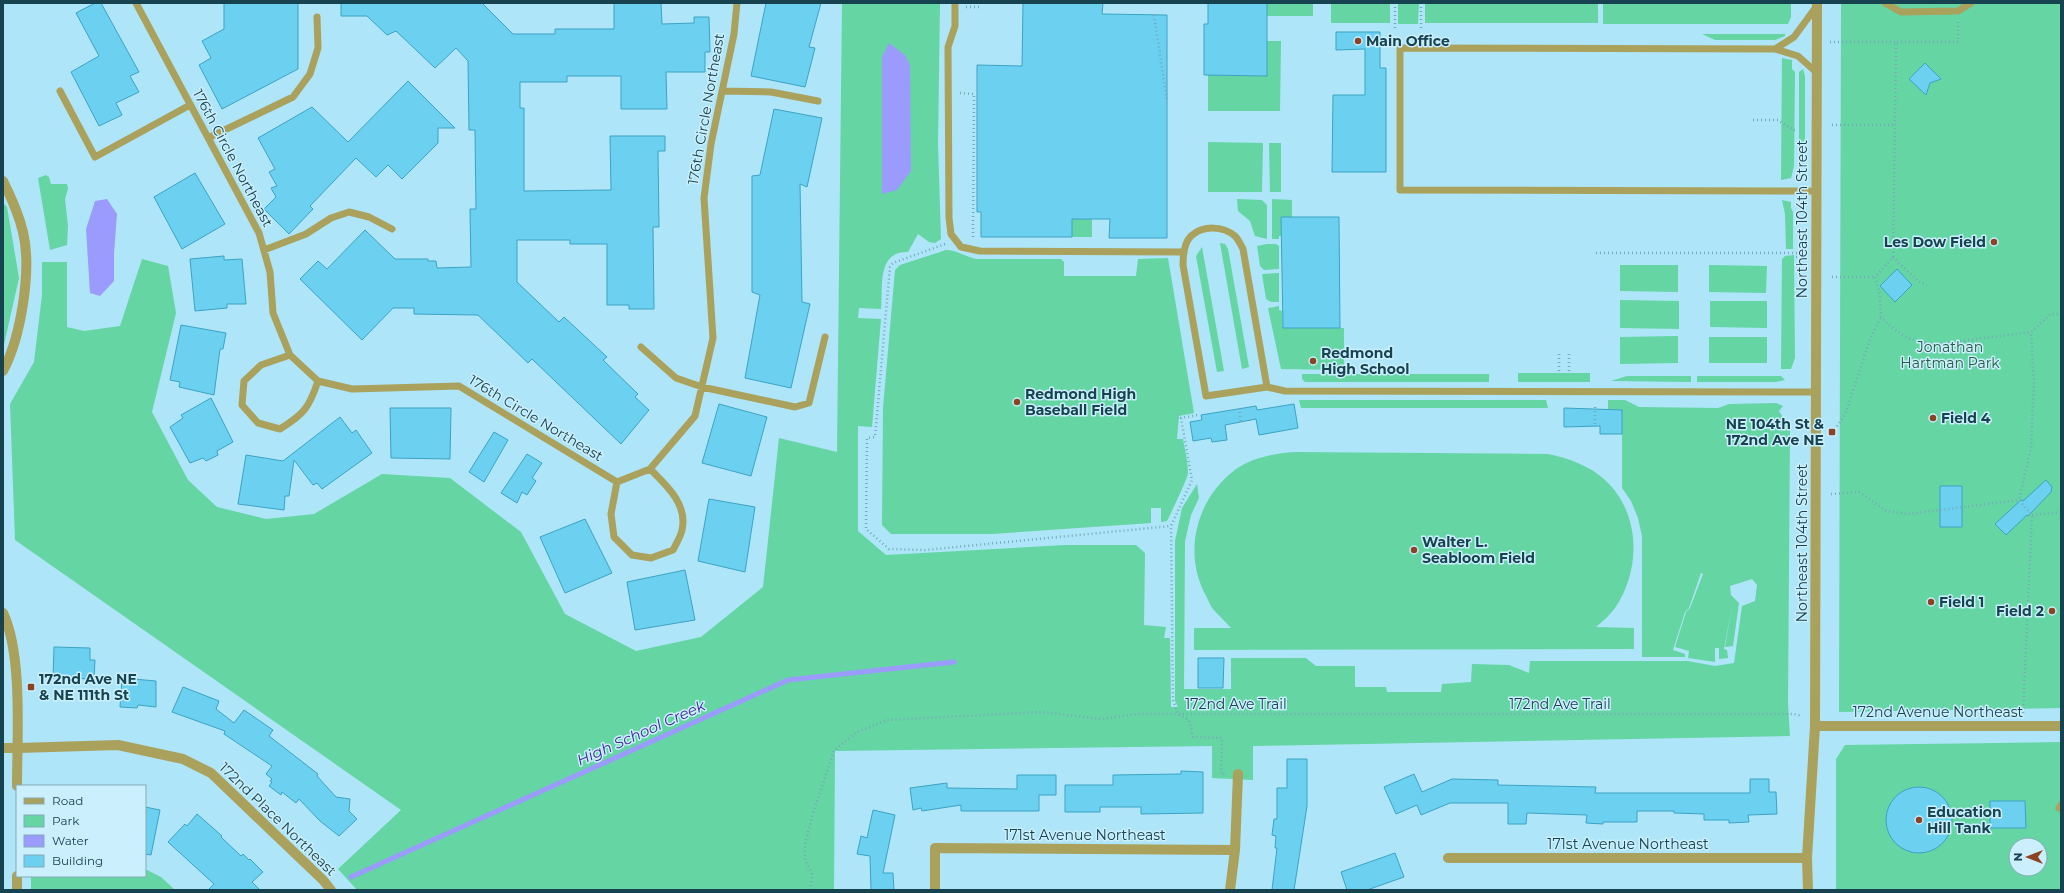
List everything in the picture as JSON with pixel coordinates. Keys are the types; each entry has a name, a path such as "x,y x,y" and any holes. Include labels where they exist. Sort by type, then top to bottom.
{"street":[{"name":"Northeast 104th Street","path":"1808,890 1807,858 1815,726 1817,5"},
{"path":"3,181 11,198 23,234 26,268 23,306 16,339 3,371"},
{"path":"3,613 10,630 15,657 18,748 17,785"},
{"name":"172nd Avenue Northeast","path":"1815,726 2061,726"},
{"name":"172nd Place Northeast","path":"18,748 118,745 183,759 211,773 323,880 331,890"},
{"path":"3,748 18,748"},
{"path":"1230,890 1235,850 1238,774"},
{"name":"171st Avenue Northeast","path":"935,890 935,848 1235,850"},
{"name":"171st Avenue Northeast","path":"1448,858 1807,858"},
{"path":"17,877 17,890"}],"lane":[{"name":"176th Circle Northeast","path":"136,3 259,233 270,272 273,313 290,355 318,382 352,389 459,386 616,482 650,469 695,416 713,338 704,198 711,144 734,34 737,3"},
{"path":"955,3 955,26 948,47 949,211 951,234 961,247 980,251 1183,252"},
{"path":"1885,3 1901,12 1958,11 1971,3"},
{"path":"1775,49 1794,37 1817,5"},
{"path":"208,138 293,97 310,74 318,48 317,17"},
{"path":"1816,72 1798,56 1775,49 1400,48 1400,190 1816,191"},
{"path":"60,91 96,157 190,105"},
{"path":"722,91 771,92 818,101"},
{"path":"264,250 306,234 331,218 349,212 369,217 392,229"},
{"path":"1266,387 1243,249 1235,236 1223,230 1208,227 1191,236 1183,252 1183,265 1206,396 1266,387 1285,391 1816,392"},
{"path":"641,347 676,378 702,387 795,407 810,403 825,337"},
{"path":"290,355 261,364 244,382 242,405 258,423 280,429 300,417 312,401 318,382"},
{"path":"616,482 611,514 614,537 632,555 651,558 673,550 682,530 681,508 670,490 650,469"}],"path":[{"path":"1395,3 1395,29"},
{"path":"1421,3 1421,29"},
{"path":"966,7 981,7"},
{"path":"1832,42 1958,42 1958,11"},
{"path":"1154,15 1166,100"},
{"path":"1832,277 1875,277 1893,257 1896,42"},
{"path":"960,86 960,94 974,94 973,238 980,240"},
{"path":"1753,120 1778,120 1793,130 1797,130"},
{"path":"1832,125 1895,125"},
{"path":"956,240 893,263 890,266 875,437 867,438 866,529 889,549 925,550 1171,526"},
{"path":"1596,253 1797,253"},
{"path":"1796,257 1805,256"},
{"path":"1893,257 1918,282 1927,285"},
{"path":"1830,436 1845,414 1870,339 1881,317 1880,295 1875,277"},
{"path":"1881,317 1893,330 1910,340 1922,343 1937,344 2030,332 2051,314 2061,314"},
{"path":"2019,500 2031,448 2034,383 2030,332"},
{"path":"1559,354 1559,371"},
{"path":"1569,354 1569,371"},
{"path":"1595,407 1595,426"},
{"path":"1239,408 1241,422"},
{"path":"1197,415 1181,418 1192,480 1171,526 1173,700 1178,714 1190,720 1193,737 1222,738 1221,774"},
{"path":"1830,494 1859,492 1886,511 1908,514 2019,500"},
{"path":"2019,500 2032,515 2024,702"},
{"path":"2032,515 2061,512"},
{"name":"172nd Ave Trail","path":"810,890 812,874 805,859 805,844 813,813 834,751 855,733 887,720 1042,712 1101,719 1137,714 1794,714"}],"green space":[{"path":"842,3 940,3 938,144 941,239 935,243 929,242 918,234 908,252 898,253 891,257 886,264 882,281 881,309 859,308 858,318 881,319 872,427 858,426 858,531 886,555 1065,545 1136,545 1145,553 1144,625 1166,627 1164,638 1170,638 1171,707 1178,707 1175,701 1175,541 1182,508 1197,484 1199,498 1191,515 1185,541 1184,689 1231,689 1231,658 1306,658 1316,666 1355,666 1355,687 1386,687 1387,692 1441,692 1442,684 1471,682 1472,664 1509,665 1529,673 1530,661 1688,661 1715,666 1734,663 1742,606 1755,601 1757,585 1752,579 1730,586 1731,595 1739,603 1733,646 1725,647 1732,607 1724,649 1727,650 1728,658 1719,659 1719,648 1715,648 1715,662 1688,658 1689,651 1675,647 1686,612 1690,608 1703,574 1701,573 1689,608 1685,612 1673,650 1685,654 1685,657 1642,657 1642,536 1638,518 1631,501 1622,488 1622,410 1608,409 1608,400 1625,400 1639,407 1718,408 1729,404 1776,403 1783,406 1779,411 1790,429 1788,704 1790,736 1253,746 1253,780 1212,778 1212,746 835,751 834,890 357,890 338,869 401,810 15,540 10,404 34,362 42,295 42,262 67,262 67,327 84,331 120,326 142,259 168,266 176,313 152,412 188,480 217,507 266,519 314,514 382,474 450,478 521,532 565,614 636,651 701,637 763,587 779,438 837,452"},
{"path":"1267,3 1313,3 1313,16 1267,16"},
{"path":"1331,3 1390,3 1390,23 1331,23"},
{"path":"1398,3 1419,3 1418,24 1398,24"},
{"path":"1598,3 1598,23 1425,23 1425,4"},
{"path":"1603,3 1791,3 1791,17 1788,24 1603,24"},
{"name":"Jonathan Hartman Park","path":"1841,3 2061,3 2061,708 1839,712"},
{"path":"1702,34 1785,34 1785,36 1775,40 1715,40"},
{"path":"1267,41 1281,41 1280,111 1208,111 1208,75 1267,76"},
{"path":"1782,58 1792,60 1792,69 1795,72 1794,166 1791,178 1781,180"},
{"path":"1803,69 1805,76 1805,159 1799,159 1799,72"},
{"path":"1208,142 1263,143 1262,192 1208,192"},
{"path":"1269,143 1281,143 1281,192 1270,192"},
{"path":"46,175 49,177 51,184 67,184 68,189 65,199 68,226 67,245 50,250 38,178"},
{"path":"1237,199 1262,200 1267,205 1267,239 1255,236 1250,221 1238,211"},
{"path":"1272,199 1292,200 1292,217 1282,236 1279,236 1279,239 1272,239"},
{"path":"1782,200 1791,202 1793,212 1793,249 1786,249 1785,214"},
{"path":"3,203 7,207 19,278 3,349"},
{"path":"1072,219 1092,219 1092,237 1072,237"},
{"path":"1220,243 1225,244 1228,249 1249,367 1242,369"},
{"path":"1276,244 1279,246 1279,269 1264,270 1260,266 1257,246"},
{"path":"1202,247 1224,371 1217,372 1196,256"},
{"name":"Redmond High Baseball Field","path":"946,250 954,251 976,259 1061,259 1064,262 1064,276 1136,276 1138,259 1168,258 1194,413 1179,416 1177,439 1183,439 1188,473 1167,521 1161,522 1161,508 1151,508 1151,523 992,534 891,534 882,525 883,408 895,270 900,265"},
{"path":"1794,255 1795,358 1791,369 1781,369 1782,259 1785,256"},
{"path":"1620,265 1678,265 1678,292 1620,291"},
{"path":"1709,265 1767,266 1766,293 1709,292"},
{"path":"1279,273 1279,302 1271,302 1266,299 1262,274"},
{"path":"1304,279 1319,328 1344,328 1344,370 1281,369 1268,308 1279,306 1279,310 1282,311 1283,328 1304,328"},
{"path":"1620,300 1679,301 1679,329 1620,328"},
{"path":"1710,301 1767,301 1767,328 1710,327"},
{"path":"1678,336 1678,363 1620,364 1620,337"},
{"path":"1709,337 1767,337 1767,363 1709,363"},
{"path":"1518,373 1590,373 1590,382 1518,382"},
{"path":"1302,374 1489,374 1489,382 1305,382 1302,379"},
{"path":"1627,376 1691,376 1691,382 1611,381"},
{"path":"1697,376 1781,376 1785,380 1776,382 1697,382"},
{"path":"1299,400 1546,400 1548,408 1301,408"},
{"path":"1294,452 1548,454 1571,460 1593,471 1606,481 1618,494 1626,509 1631,526 1633,543 1633,560 1624,593 1613,611 1596,627 1634,628 1634,649 1194,650 1194,628 1231,628 1212,608 1198,576 1195,559 1195,542 1198,525 1204,509 1212,494 1236,469 1256,459"},
{"path":"2061,742 2061,890 1836,890 1836,759 1845,745"},
{"path":"146,870 161,877 175,890 31,890 31,877 146,877"}],"water":[{"path":"889,43 905,55 910,65 911,171 897,190 882,194 882,57"},
{"path":"107,199 117,214 114,253 114,281 100,296 90,293 86,229 95,201"}],"building":[{"path":"95,3 101,3 139,72 130,76 139,92 116,103 122,115 99,126 71,72 99,56 76,13"},
{"path":"224,3 298,3 298,69 222,109 199,65 211,58 202,41 224,29"},
{"path":"341,3 482,3 513,34 555,34 555,29 614,29 614,3 661,3 662,24 694,23 694,17 709,17 710,52 705,52 705,72 666,72 667,109 621,109 621,76 567,76 567,82 520,82 520,108 524,108 524,191 611,190 610,136 665,136 665,151 658,151 659,227 653,227 654,309 629,309 629,305 607,305 607,244 570,244 570,240 517,240 517,282 559,322 564,317 607,357 603,360 638,394 635,397 649,410 621,444 532,359 528,363 478,315 414,314 414,308 393,308 362,340 300,279 318,261 327,269 365,230 395,259 428,259 428,261 436,261 437,268 471,267 470,209 476,209 475,130 469,130 468,61 456,48 435,68 396,31 387,35 367,16 341,16"},
{"path":"766,3 821,3 809,47 815,48 805,87 751,76"},
{"path":"1023,3 1103,3 1102,14 1167,15 1167,238 1109,238 1110,219 1072,219 1072,237 981,237 981,212 977,212 977,65 1022,66"},
{"path":"1208,3 1267,3 1267,76 1204,75 1204,24 1208,24"},
{"path":"1336,32 1380,32 1380,68 1386,68 1386,172 1332,172 1333,95 1365,95 1365,49 1336,50"},
{"path":"1925,63 1941,79 1930,83 1926,95 1909,79"},
{"path":"408,81 455,128 438,128 438,143 402,179 388,165 376,177 356,158 310,206 313,209 289,234 264,209 276,197 271,188 277,186 269,172 275,169 258,138 312,107 348,142"},
{"path":"774,109 822,118 807,187 800,184 802,302 810,304 791,388 745,378 760,295 752,292 752,176 760,175"},
{"path":"195,173 225,224 182,249 154,197"},
{"path":"1281,217 1339,217 1340,328 1283,328"},
{"path":"224,256 224,260 242,259 246,304 227,304 227,308 195,311 190,259"},
{"path":"1897,269 1912,285 1895,302 1880,286"},
{"path":"181,325 226,333 223,349 220,349 214,395 179,387 180,382 170,380"},
{"path":"211,398 233,442 217,451 218,455 206,461 203,458 190,463 170,427 183,418 181,415"},
{"path":"719,404 767,417 751,476 702,463"},
{"path":"1294,404 1298,428 1259,435 1256,419 1225,425 1227,440 1212,442 1211,438 1193,441 1190,422 1202,420 1201,415 1256,406 1257,410"},
{"path":"390,408 451,408 450,459 391,458"},
{"path":"1564,408 1622,410 1622,434 1600,434 1600,426 1564,427"},
{"path":"340,417 352,433 356,430 372,453 322,489 317,483 313,485 294,460 289,496 285,496 284,510 238,504 246,455 283,461"},
{"path":"494,432 508,440 484,482 469,472"},
{"path":"527,454 542,463 532,478 536,481 527,495 522,492 517,503 501,493"},
{"path":"2046,480 2052,487 2051,492 2028,516 2027,515 2006,535 1995,524"},
{"path":"1940,486 1962,486 1962,527 1940,527"},
{"path":"709,499 755,507 745,572 698,561"},
{"path":"585,519 612,573 565,593 540,537"},
{"path":"685,570 695,620 635,630 627,582"},
{"path":"54,647 90,648 90,660 95,660 94,679 53,678"},
{"path":"1198,658 1224,658 1223,688 1198,688"},
{"path":"122,678 156,681 156,707 138,705 137,708 120,707"},
{"path":"183,687 219,701 216,709 234,723 244,710 273,730 269,736 318,774 317,776 336,797 350,799 349,811 357,819 339,836 320,821 299,799 296,803 282,792 281,795 269,786 272,779 266,774 272,766 224,734 225,731 172,712"},
{"path":"1287,759 1307,759 1307,806 1294,890 1272,890 1277,848 1275,848 1276,836 1272,835 1274,819 1277,819 1277,788 1287,788"},
{"path":"1181,771 1203,772 1203,813 1141,814 1141,807 1100,807 1100,812 1065,812 1065,785 1113,785 1113,775 1181,774"},
{"path":"1414,774 1422,792 1452,779 1498,780 1498,785 1596,787 1595,793 1750,793 1750,779 1769,779 1769,792 1776,792 1777,814 1748,815 1749,822 1729,823 1729,820 1704,820 1704,814 1674,813 1674,811 1637,811 1637,822 1603,822 1603,824 1586,823 1587,815 1527,813 1526,824 1508,824 1508,803 1450,803 1421,815 1417,805 1396,814 1384,787"},
{"path":"1017,775 1056,775 1056,795 1039,795 1039,811 961,811 961,805 922,811 921,808 913,810 910,788 947,783 947,788 1017,789"},
{"name":"Education Hill Tank","path":"1919,787 1931,790 1942,797 1949,808 1952,820 1949,832 1942,843 1931,850 1919,853 1907,850 1896,843 1889,832 1886,820 1889,808 1896,797 1907,790"},
{"path":"1990,801 2025,801 2026,828 1990,828"},
{"path":"146,807 160,810 151,855 146,854"},
{"path":"873,810 895,815 883,873 893,873 894,890 871,890 870,856 857,854 861,836 867,838"},
{"path":"197,814 222,836 221,837 241,856 243,854 249,860 250,859 263,872 252,882 260,890 208,890 214,884 168,842 185,824 187,826"},
{"path":"1395,853 1404,877 1367,890 1347,890 1341,872"}],"waterway":[{"name":"High School Creek","path":"351,877 788,680 954,662"}],"place":[{"name":"Main Office","path":"1358,41"},
{"name":"Les Dow Field","path":"1994,242"},
{"name":"Redmond High School","path":"1313,361"},
{"name":"Redmond High Baseball Field","path":"1017,402"},
{"name":"Field 4","path":"1933,418"},
{"name":"NE 104th St & 172nd Ave NE","path":"1832,432"},
{"name":"Walter L. Seabloom Field","path":"1414,550"},
{"name":"Field 1","path":"1931,602"},
{"name":"Field 2","path":"2052,611"},
{"name":"172nd Ave NE & NE 111th St","path":"31,687"},
{"name":"Education Hill Tank","path":"1919,820"}]}
